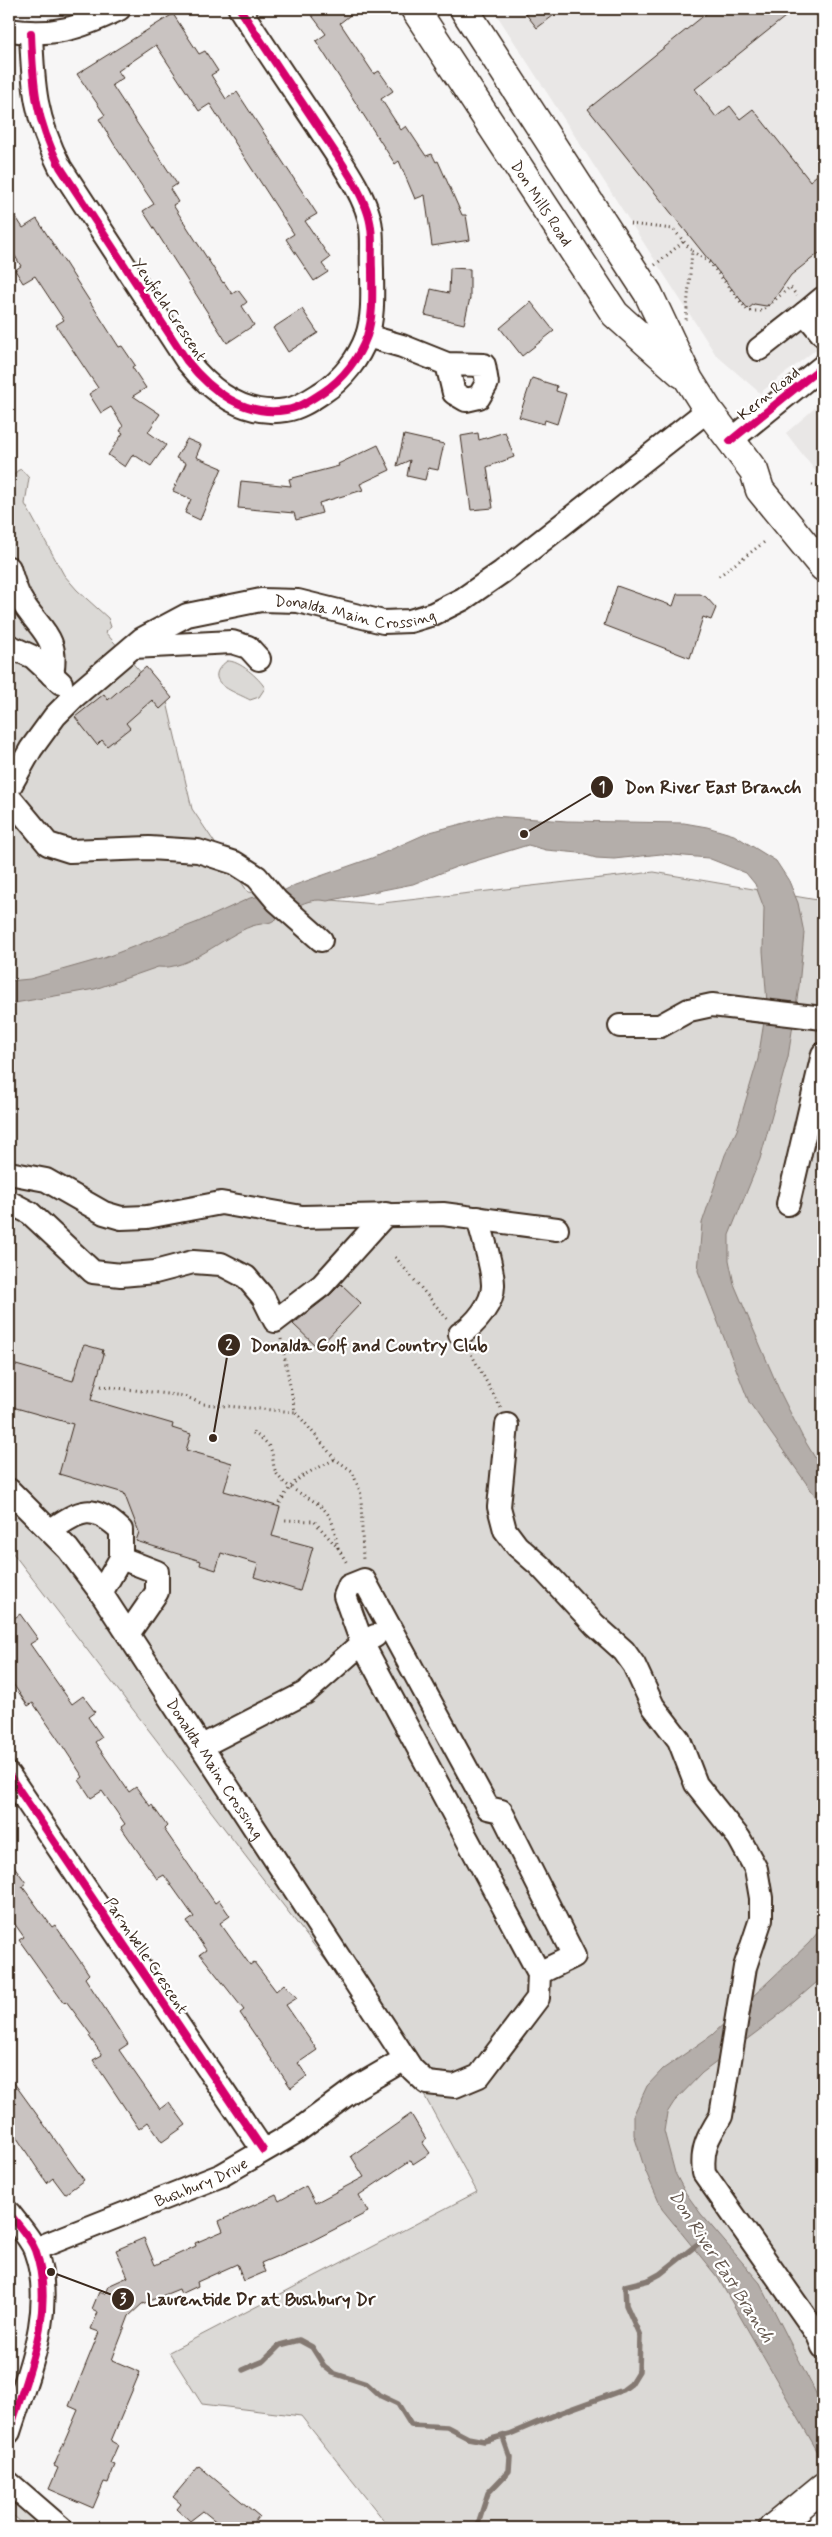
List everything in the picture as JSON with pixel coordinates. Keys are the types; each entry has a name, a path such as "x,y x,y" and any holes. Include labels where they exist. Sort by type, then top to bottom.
{"main road":[{"name":"Don Mills Road","path":"415,9 615,314 689,380"},
{"name":"Don Mills Road","path":"464,9 648,293 689,380 708,410 754,471 760,490 823,567"},
{"name":"Don Mills Road","path":"754,471 772,479 823,542"},
{"path":"773,2528 823,2488"},
{"path":"820,2528 823,2525"}],"street":[{"path":"9,30 31,33 75,28 119,9"},
{"name":"Yewfield Crescent","path":"31,33 34,92 39,120 49,145 60,167 187,361 203,381 220,395 241,404 264,410 287,410 307,402 328,389 346,373 367,336 374,301 371,226 355,183 240,9"},
{"path":"759,349 812,307 823,335"},
{"path":"367,336 402,346 447,364"},
{"name":"Kern Road","path":"730,441 823,366"},
{"name":"Donalda Main Crossing","path":"11,777 43,732 75,696 142,639 187,615 253,601 298,601 370,619 392,622 433,614 463,599 495,577 708,410"},
{"path":"9,568 20,597 52,642 55,659 52,675"},
{"path":"132,647 232,642 248,647 259,659"},
{"path":"9,646 33,657 75,696"},
{"path":"9,797 48,844 70,851 149,848 198,851 235,863 257,877 277,901 317,936"},
{"path":"620,1026 660,1026 689,1010 712,1005 753,1012 814,1017"},
{"path":"788,1204 823,1054"},
{"path":"9,1173 46,1180 104,1213 121,1218 147,1217 221,1203 302,1217 443,1214 557,1229"},
{"path":"9,1202 30,1213 93,1272 121,1275 155,1272 193,1262 221,1264 246,1277 264,1297 275,1321 322,1285 386,1214"},
{"path":"460,1334 470,1328 486,1307 494,1285 478,1218"},
{"path":"507,1425 499,1507 505,1530 517,1546 563,1589 595,1625 624,1651 634,1665 653,1706 679,1740 696,1784 739,1838 756,1868 761,1898 761,1919 745,1967 721,2116 708,2137 702,2156 704,2173 818,2335 823,2347"},
{"name":"Donalda Main Crossing","path":"9,1490 68,1548 101,1593 405,2059 427,2083 454,2086 479,2076 538,1998 539,1973"},
{"path":"51,1530 73,1515 87,1512 104,1514 121,1530 121,1558 101,1593"},
{"path":"121,1558 156,1572 157,1592 128,1634"},
{"path":"364,1580 390,1629 488,1808 502,1811 574,1956 539,1973 362,1643 345,1596 349,1586 364,1580"},
{"path":"202,1746 305,1693 362,1643 390,1629"},
{"name":"Parmbelle Crescent","path":"9,1775 263,2150"},
{"name":"Bushbury Drive","path":"35,2249 222,2175 296,2132 364,2082 405,2059"},
{"path":"9,2213 35,2249 43,2290 39,2336 9,2432"},
{"path":"9,2483 61,2528"}],"path":[{"path":"620,223 673,229 692,251 710,263 748,311 762,311 790,287 812,307"},
{"path":"650,269 683,242"},
{"path":"686,323 692,251"},
{"path":"812,484 823,486"},
{"path":"719,576 766,541"},
{"path":"275,1321 296,1412 336,1459 352,1471 361,1494 364,1580"},
{"path":"102,1386 184,1396 203,1404 296,1412"},
{"path":"253,1433 271,1447 278,1476 289,1486 323,1506 332,1521 338,1548 314,1521 284,1520"},
{"path":"280,1503 289,1486 298,1478 336,1459"}],"shaded area":[{"path":"493,9 823,9 823,344 760,393 716,355"},
{"path":"823,401 823,481 786,433"},
{"path":"21,469 29,478 25,504 64,575 77,590 108,618 111,627 105,632 167,702 192,809 248,892 374,904 654,872 823,901 823,2528 390,2528 301,2416 202,2404 169,2352 477,2192 412,2073 9,1548 9,473 12,478"},
{"path":"227,661 243,666 258,679 265,688 259,697 250,700 229,690 218,680 219,668"},
{"path":"10,2504 16,2504 45,2528 28,2528 9,2512"}],"water":[{"path":"492,816 567,821 684,823 707,827 734,835 776,861 789,881 798,903 804,933 799,986 788,1057 760,1159 729,1235 729,1260 734,1284 781,1394 802,1436 823,1471 823,1507 749,1402 698,1271 702,1223 725,1155 737,1130 758,1059 767,1003 763,951 764,908 755,884 746,873 708,858 661,854 614,859 596,858 579,853 546,850 528,845 456,867 413,884 327,901 319,900 305,903 271,922 252,926 241,931 182,964 158,967 95,989 9,1004 9,981 30,979 104,958 198,922 250,898 279,893 295,885 372,858 430,832"},
{"path":"823,1926 823,1977 774,2019 702,2073 674,2102 667,2113 664,2131 675,2173 685,2192 701,2214 760,2283 823,2407 823,2461 718,2278 662,2209 645,2170 634,2135 634,2114 647,2086 663,2069 712,2035 809,1943"}],"building":[{"path":"307,9 358,9 340,23 374,74 379,71 393,91 381,99 401,130 406,126 426,156 432,154 436,162 438,161 462,215 466,215 470,240 432,246 425,195 415,199 399,161 395,164 316,41 326,34"},
{"path":"522,9 562,9 537,28"},
{"path":"712,9 795,9 695,89 716,117 730,106 740,119 753,109 810,181 823,170 823,250 791,275 770,305 754,304 748,309 588,109"},
{"path":"173,14 199,54 205,51 218,71 211,75 226,99 237,92 317,214 305,221 330,258 322,264 328,272 314,281 286,239 294,234 210,104 199,111 156,45 118,71 123,78 112,85 177,184 170,189 178,202 173,205 223,283 232,294 238,290 247,302 242,306 254,325 227,343 143,211 154,204 99,119 105,115 77,74"},
{"path":"9,206 23,228 37,219 119,347 122,346 135,365 132,367 146,388 133,396 160,414 148,432 166,445 151,466 133,454 125,467 108,455 123,433 120,431 123,426 111,407 101,413 89,394 98,388 56,325 64,320 35,276 23,283 15,270 21,266 9,246"},
{"path":"450,268 470,269 470,298 464,324 425,315 431,289 449,293"},
{"path":"531,302 554,331 522,356 500,328"},
{"path":"302,309 318,333 288,352 273,328"},
{"path":"532,378 557,386 556,391 566,394 557,424 545,420 544,424 519,417"},
{"path":"505,432 514,457 487,467 493,508 471,510 461,436 478,433 479,440"},
{"path":"404,435 444,444 438,470 428,468 425,480 407,476 410,460 397,466"},
{"path":"187,439 201,445 196,457 222,468 200,520 185,513 191,499 173,491 186,463 176,458"},
{"path":"378,445 390,470 360,484 363,490 319,503 322,513 296,520 294,513 238,508 241,481 291,486 289,479 339,466 338,464"},
{"path":"617,586 673,606 677,594 700,594 706,597 716,608 711,620 703,617 690,658 604,625"},
{"path":"146,667 172,698 160,709 152,700 126,723 130,728 107,746 102,740 97,745 75,717 104,694 108,700"},
{"path":"341,1284 361,1303 318,1348 293,1324"},
{"path":"83,1346 103,1350 102,1353 104,1354 91,1400 173,1424 172,1428 191,1434 186,1450 232,1463 224,1491 280,1507 272,1536 313,1547 300,1591 254,1577 258,1564 221,1553 216,1570 200,1565 201,1561 136,1541 139,1532 124,1493 59,1474 73,1424 9,1406 9,1363 73,1381"},
{"path":"20,1614 38,1639 30,1644 72,1704 83,1696 95,1712 88,1717 102,1737 95,1742 129,1792 136,1787 150,1806 152,1805 167,1826 164,1829 215,1903 219,1900 230,1916 220,1923 250,1965 254,1962 276,1991 284,1984 297,1998 286,2005 317,2050 298,2063 307,2076 291,2088 240,2013 244,2010 200,1954 206,1950 187,1922 194,1917 164,1875 157,1879 121,1827 125,1824 102,1791 91,1798 79,1780 83,1777 60,1742 33,1703 28,1706 9,1678 9,1622"},
{"path":"9,1859 26,1883 22,1886 52,1927 55,1925 89,1974 85,1978 128,2044 119,2050 160,2109 169,2102 186,2125 162,2142 148,2122 139,2129 93,2060 102,2055 89,2036 91,2035 66,2001 64,2003 19,1940 24,1937 9,1916"},
{"path":"9,2076 84,2180 65,2194 53,2178 47,2183 9,2126"},
{"path":"411,2114 426,2139 422,2142 430,2153 413,2164 411,2160 359,2195 368,2212 306,2244 261,2263 265,2272 244,2281 237,2264 197,2282 198,2286 181,2294 179,2289 142,2304 129,2316 112,2360 140,2372 111,2441 118,2445 110,2463 115,2465 108,2483 104,2482 93,2508 49,2489 58,2468 54,2466 78,2410 69,2406 99,2332 91,2329 98,2312 92,2309 99,2292 105,2294 108,2286 128,2277 116,2250 144,2238 155,2265 196,2246 195,2243 223,2231 219,2221 276,2195 279,2201 306,2186 315,2203 364,2177 351,2156"},
{"path":"199,2466 259,2516 249,2528 224,2528 203,2511 190,2521 177,2509 181,2504 173,2497"}],"waterway":[{"path":"243,2370 264,2361 280,2345 299,2340 312,2347 324,2366 333,2373 367,2384 379,2395 398,2404 411,2425 447,2427 468,2438 484,2441 510,2434 562,2412 623,2390 631,2384 639,2371 640,2336 626,2305 625,2286 649,2280 660,2274 699,2243"},
{"path":"478,2524 488,2493 509,2471 510,2457 503,2437"}],"cycle path":[{"path":"31,33 34,86 40,117 60,167 187,361 218,392 230,399 257,410 286,410 306,403 330,387 355,360 364,344 372,311 372,233 369,215 357,188 240,9"},
{"path":"730,441 823,366"},
{"path":"9,1775 263,2150"},
{"path":"9,2213 33,2245 41,2273 43,2296 37,2342 9,2432"}],"place":[{"name":"Don River East Branch","path":"524,834"},
{"name":"Donalda Golf and Country Club","path":"213,1438"},
{"name":"Laurentide Dr at Bushbury Dr","path":"51,2272"}]}
